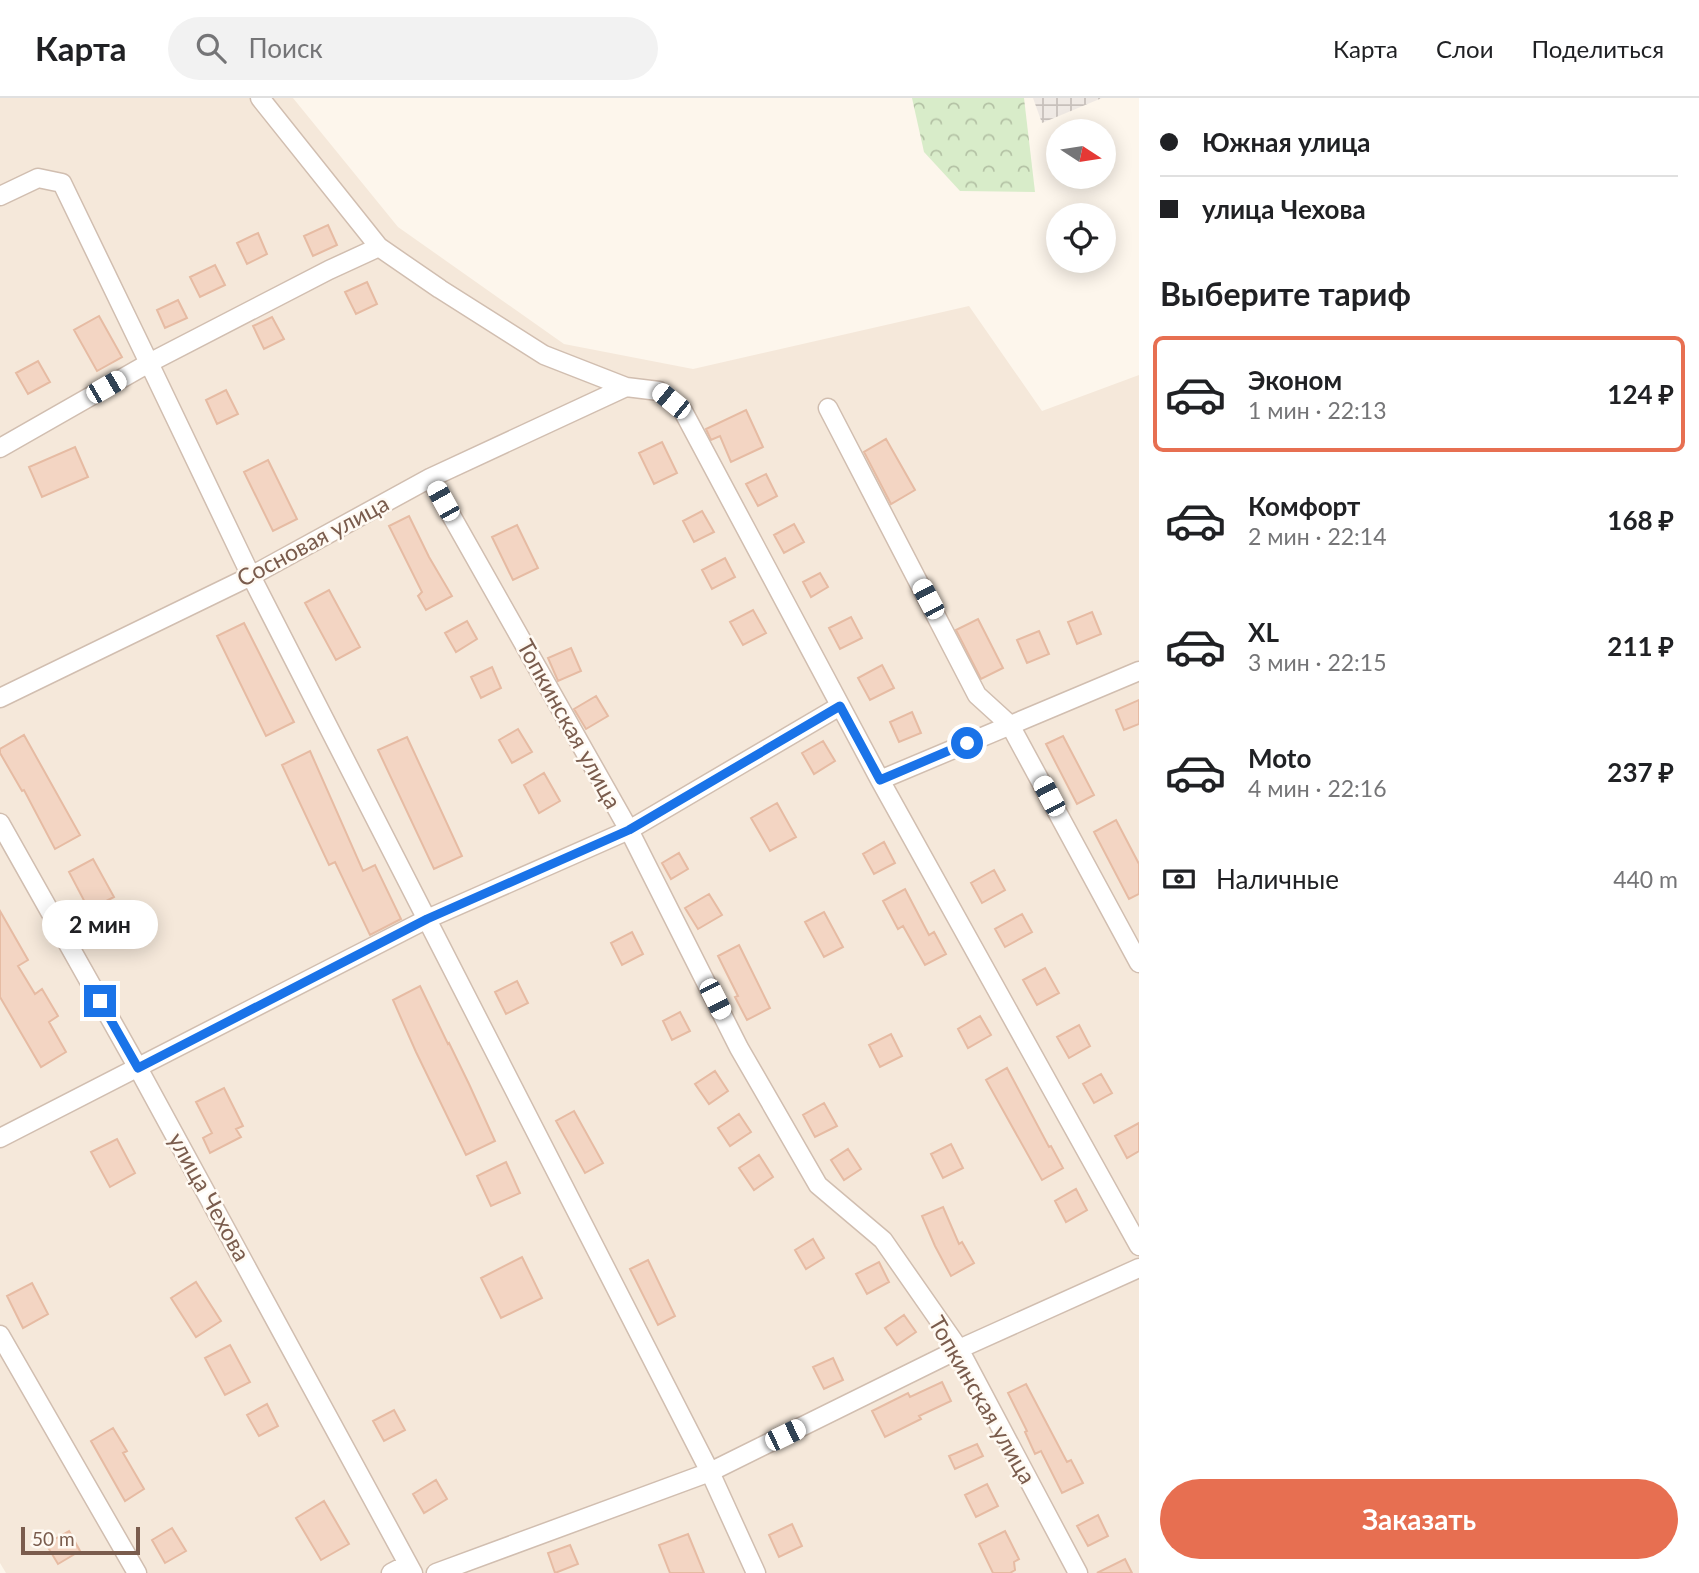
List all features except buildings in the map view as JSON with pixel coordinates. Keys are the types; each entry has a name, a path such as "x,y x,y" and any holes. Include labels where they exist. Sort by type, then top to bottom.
{"street":[{"path":"260,98 379,247 544,355 626,387 659,391 683,411 880,780 1139,1247"},
{"path":"0,196 38,178 62,183 251,576 710,1472 756,1573"},
{"path":"0,448 149,363 379,247"},
{"name":"Сосновая улица","path":"0,698 251,576 430,478 626,387"},
{"path":"828,408 977,695 1010,725 1139,963"},
{"name":"Топкинская улица","path":"430,478 629,830 739,1048 818,1185 883,1240 959,1349 1078,1573"},
{"path":"880,780 1139,671"},
{"path":"0,1138 427,919 629,830 840,706"},
{"name":"улица Чехова","path":"0,823 138,1068 410,1568"},
{"path":"436,1573 710,1472 959,1349 1139,1268"},
{"path":"0,1335 137,1573"},
{"path":"391,1573 410,1568"}],"shaded area":[{"path":"0,98 293,98 398,227 564,344 693,369 969,306 1042,411 1139,375 1139,1573 6,1573 0,1563"},
{"path":"1033,98 1102,98 1046,119 1042,123"}],"green space":[{"path":"912,98 1024,98 1035,192 960,191 924,152"}],"route":[{"path":"100,1001 138,1068 427,919 629,830 840,706 880,780 967,743"}]}
